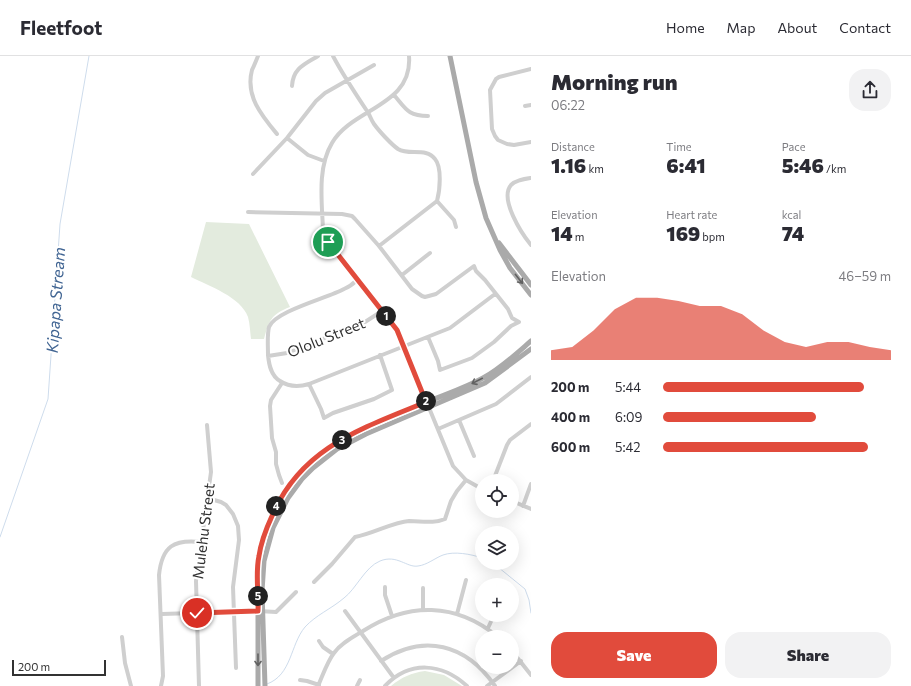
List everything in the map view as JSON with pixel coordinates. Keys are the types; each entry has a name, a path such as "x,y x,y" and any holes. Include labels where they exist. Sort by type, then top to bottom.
{"main road":[{"path":"450,56 476,182 486,218 500,250 510,268 531,295"},
{"path":"495,237 531,285"},
{"path":"265,686 258,557 262,540 274,510 285,490 301,470 320,453 343,439 361,429 465,387 484,377 531,341"},
{"path":"258,684 260,611 264,561 274,528 288,498 302,479 337,449 366,434 486,383 531,349"}],"street":[{"path":"258,56 252,70 251,91 257,107 277,134"},
{"path":"292,86 294,73 303,65 318,56"},
{"path":"332,56 375,126 399,149 404,151 428,153 436,159 439,166 439,195 437,201 379,246"},
{"path":"409,56 408,74 401,88 394,95 368,113 350,123 340,132 332,143 324,161 322,214 323,230 328,242 397,330 454,466 466,480 475,485"},
{"path":"253,174 287,138 316,101 325,93 374,65"},
{"path":"531,69 499,77 496,79 490,90 492,130 498,140 514,145 531,142"},
{"path":"394,95 405,108 415,115 428,116"},
{"path":"525,106 531,105"},
{"path":"287,138 308,154 324,161"},
{"path":"531,178 519,180 510,186 507,201 531,245"},
{"path":"437,201 454,220 456,227"},
{"path":"248,212 342,214 352,216 379,246 416,293 425,297 436,294 474,266 476,272 485,280 511,313 512,318 519,322 511,326 494,342 472,358 440,370 428,337"},
{"path":"402,275 430,253"},
{"path":"357,280 344,290 278,317 269,328 268,356 271,370 273,375 282,383 301,387 428,337 456,325 496,294"},
{"name":"Ololu Street","path":"268,356 288,353 365,322 382,311"},
{"path":"309,384 324,418 333,413 374,399 392,390 380,355"},
{"path":"438,429 496,404 531,378"},
{"path":"282,383 271,400 270,406 272,438 276,452 276,464 282,483"},
{"path":"460,420 474,456"},
{"path":"496,474 510,440 531,424"},
{"name":"Mulehu Street","path":"199,686 196,581 211,472 207,425"},
{"path":"314,582 355,537 366,535 401,522 438,522 445,519 451,501 466,480"},
{"path":"523,506 531,484"},
{"path":"207,498 226,505 233,514 238,526 239,540 233,575 236,668"},
{"path":"519,504 531,509"},
{"path":"161,686 164,676 159,575 163,557 170,548 179,542 188,540 201,542"},
{"path":"457,614 466,580"},
{"path":"385,587 385,595 392,616"},
{"path":"424,588 424,610"},
{"path":"162,614 260,611 276,612 296,592"},
{"path":"300,680 318,685 333,654 338,648 382,619 424,610 433,610 457,614 488,628 491,622"},
{"path":"345,611 394,678"},
{"path":"122,637 125,663 131,686"},
{"path":"319,641 323,647 333,654"},
{"path":"381,661 394,652 414,646 448,648 458,652 485,672 495,686"},
{"path":"487,686 520,661 531,675"},
{"path":"385,686 394,678 412,669 431,668 454,675 467,686"},
{"path":"357,686 360,680"}],"shaded area":[{"path":"206,222 249,224 290,307 275,315 269,323 264,339 251,339 248,317 239,304 232,298 191,277"},
{"path":"425,671 444,675 462,686 391,686 407,676"}],"waterway":[{"name":"Kipapa Stream","path":"0,537 48,399 60,224 89,56"},
{"path":"267,684 275,680 286,667 296,642 305,627 348,594 365,573 375,564 386,559 392,559 418,566 443,555 452,553 475,556"},
{"path":"502,570 525,589 529,600 531,613"}],"route":[{"path":"197,613 258,611 258,557 262,540 274,510 285,490 301,470 320,453 361,429 426,402 397,330 332,250 328,242"}]}
